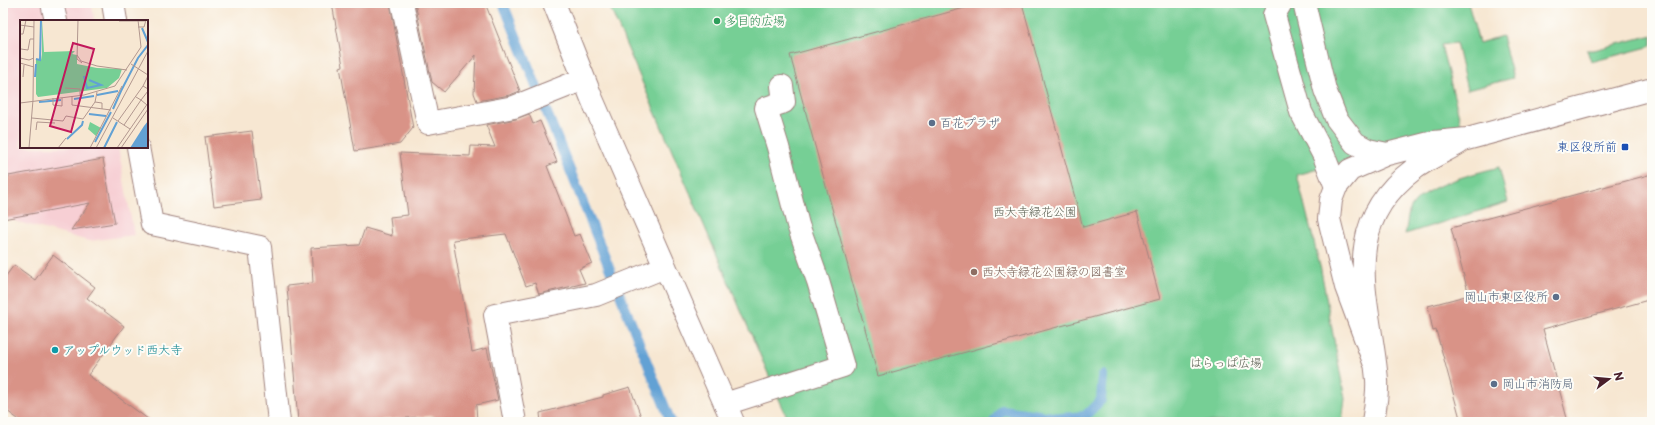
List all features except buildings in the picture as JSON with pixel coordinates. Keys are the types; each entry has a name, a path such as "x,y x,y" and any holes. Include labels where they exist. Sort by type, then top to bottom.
{"street":[{"path":"52,3 56,20"},
{"path":"113,3 116,20"},
{"path":"402,3 428,124 514,107 584,79"},
{"path":"554,3 584,79 729,413 844,366 818,281 798,225 778,147 766,108 784,102 782,86"},
{"path":"1281,3 1274,15 1301,112 1324,156 1336,187"},
{"path":"1304,3 1325,90 1336,118 1355,143 1368,150 1387,154"},
{"path":"1374,362 1346,287 1329,219 1330,200 1336,187 1350,170 1387,154 1434,142 1467,139 1652,89"},
{"path":"1373,422 1376,400 1374,362 1364,277 1363,257 1366,236 1372,220 1381,204 1396,185 1415,169 1467,139"},
{"path":"138,148 152,224 260,247 279,422"},
{"path":"1324,156 1350,170 1366,173 1396,167 1415,169"},
{"path":"515,422 495,315 596,295 665,267"}],"shaded area":[{"path":"3,3 91,3 95,20 20,20 20,148 118,148 134,235 89,241 3,218"}],"green space":[{"name":"西大寺緑花公園","path":"608,3 1468,3 1479,43 1502,36 1513,78 1467,90 1456,43 1441,45 1462,128 1297,175 1321,270 1345,399 1342,422 789,422"},
{"path":"1652,35 1652,46 1591,62 1587,50 1594,50"},
{"path":"1499,167 1508,202 1405,234 1409,212 1415,203 1424,195 1448,182"}],"waterway":[{"path":"503,3 671,422"},
{"path":"994,422 1002,410 1061,418 1085,416 1101,400 1103,375"}],"place":[{"name":"多目的広場","path":"717,21"},
{"name":"百花プラザ","path":"932,123"},
{"name":"東区役所前","path":"1625,147"},
{"name":"西大寺緑花公園緑の図書室","path":"974,272"},
{"name":"岡山市東区役所","path":"1556,297"},
{"name":"アップルウッド西大寺","path":"55,350"},
{"name":"岡山市消防局","path":"1494,384"}],"park label":[{"name":"はらっぱ広場","path":"1226,363"}]}
